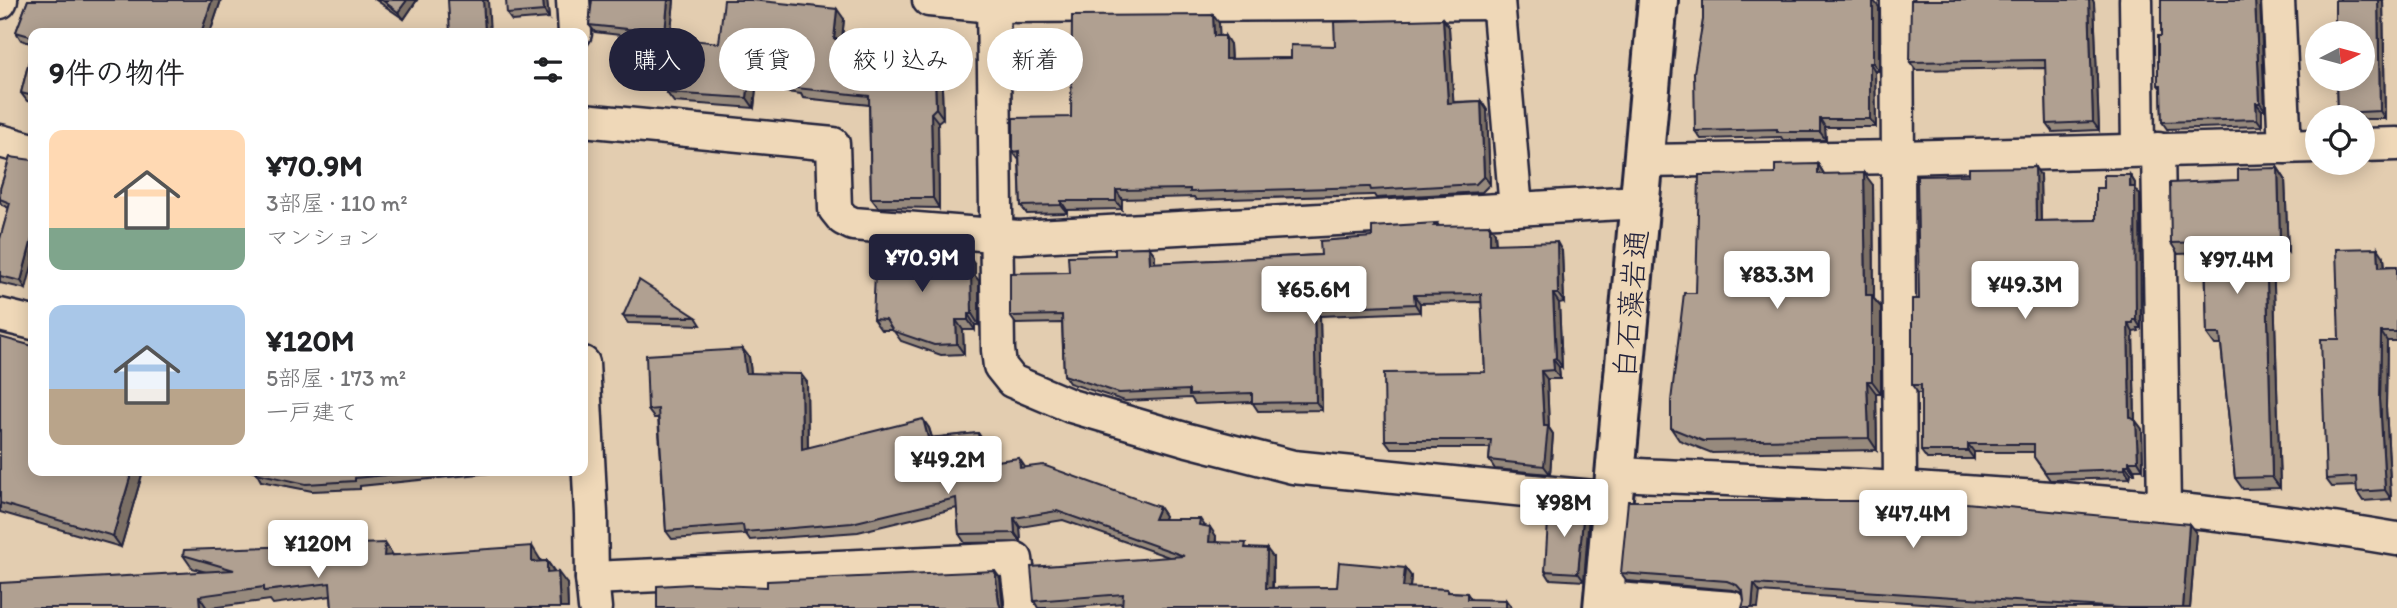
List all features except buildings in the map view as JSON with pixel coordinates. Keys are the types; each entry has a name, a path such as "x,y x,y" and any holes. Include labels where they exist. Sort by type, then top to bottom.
{"main road":[{"name":"白石藻岩通","path":"1604,603 1658,0"}],"street":[{"path":"573,0 575,28"},
{"path":"929,0 993,3 1498,2 1516,209"},
{"path":"1897,0 1900,488"},
{"path":"2136,0 2148,149 2164,508"},
{"path":"2278,0 2285,147"},
{"path":"993,3 1000,366 1012,381 1071,406 1293,467 1615,487 1900,488 2164,508 2298,522 2397,539"},
{"path":"588,120 833,144 835,209 843,219 853,223 1019,237 1639,202"},
{"path":"0,141 28,149"},
{"path":"2375,145 2397,144"},
{"path":"1644,161 1900,158 2305,146"},
{"path":"0,315 28,322"},
{"path":"588,457 593,593 1016,559 1022,608"},
{"path":"1604,603 1732,608"}]}
